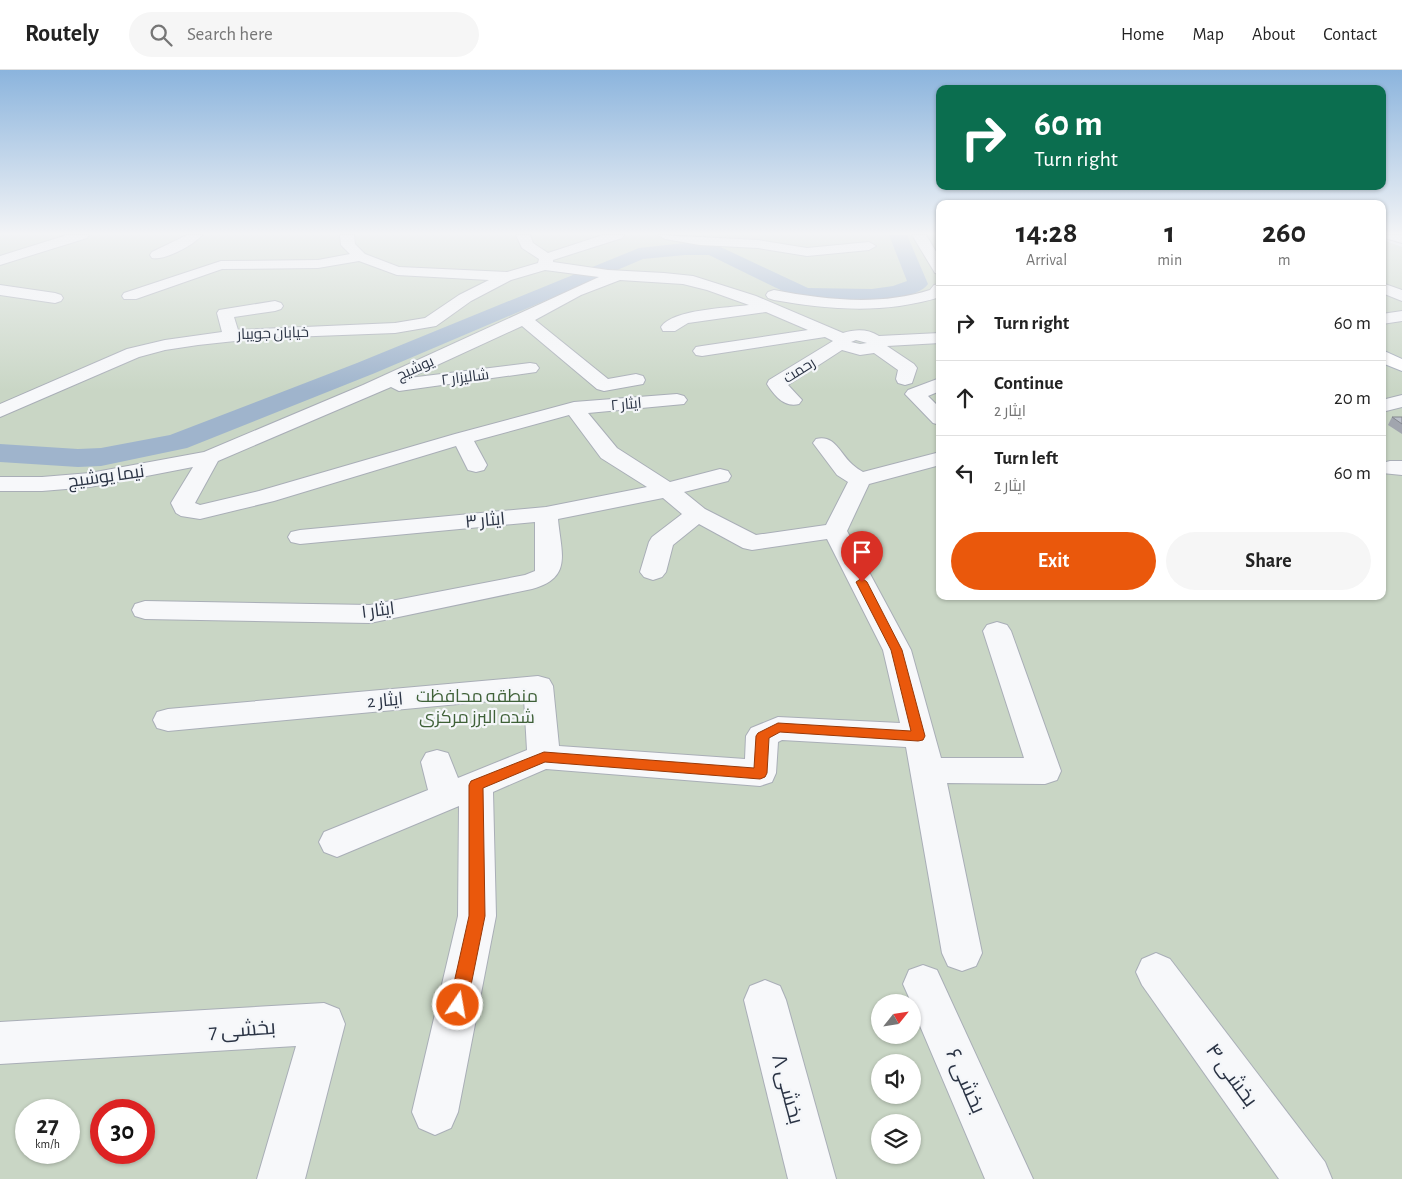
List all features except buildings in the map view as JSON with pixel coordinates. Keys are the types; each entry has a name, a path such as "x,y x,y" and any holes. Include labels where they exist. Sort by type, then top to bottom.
{"main road":[{"path":"1386,342 1402,350"},
{"path":"1386,358 1402,366"}],"street":[{"path":"130,296 157,287"},
{"name":"خیابان جویبار","path":"0,411 179,334 231,335 415,326 430,322 465,298 486,287"},
{"name":"یوشیج","path":"210,457 524,319 588,287"},
{"name":"خیابان جویبار","path":"713,287 772,301"},
{"path":"1386,289 1402,296"},
{"path":"0,290 55,298"},
{"path":"669,326 684,319 772,301 847,305 887,303 936,294"},
{"path":"439,300 465,298"},
{"path":"772,301 842,341 851,335 872,341 936,338"},
{"path":"872,341 887,303"},
{"path":"231,335 225,313 275,306"},
{"path":"1386,318 1402,316"},
{"path":"524,319 604,385 636,380"},
{"path":"702,352 827,332"},
{"name":"رحمت","path":"792,400 776,384 842,341"},
{"path":"872,341 908,368 905,378"},
{"name":"شالیزار ۲","path":"370,388 530,368"},
{"path":"936,386 915,394 936,415"},
{"name":"ایثار ۲","path":"210,457 183,503 184,508 189,511 212,510 266,496 462,438 574,408 677,400"},
{"path":"574,408 609,453 667,490 697,514 752,543 835,531"},
{"path":"462,438 476,465"},
{"path":"823,443 845,470 860,480"},
{"name":"نیما یوشیج","path":"0,484 42,484 90,480 210,457"},
{"path":"835,531 860,480 936,459"},
{"name":"ایثار ۳","path":"300,538 546,514 667,490 720,476"},
{"name":"ایثار ۱","path":"146,610 370,614 532,581 544,576 549,569 546,514"},
{"path":"653,572 661,542 697,514"},
{"path":"835,531 896,650 928,770 962,953"},
{"path":"928,770 1045,771 997,631"},
{"name":"ایثار 2","path":"168,720 538,686 544,757"},
{"path":"336,842 544,757 760,773 762,736 778,728 918,736"},
{"path":"435,1112 477,916 461,791 437,762"},
{"name":"بخشی ۴","path":"1156,972 1308,1179"},
{"name":"بخشی ۶","path":"923,984 1009,1179"},
{"name":"بخشی ۸","path":"765,1000 812,1179"},
{"name":"بخشی 7","path":"0,1044 324,1024 281,1179"}],"green space":[{"name":"منطقه محافظت شده البرز مرکزی","path":"0,287 936,287 936,600 1386,600 1386,287 1402,287 1402,1179 0,1179"}],"waterway":[{"path":"0,453 78,458 101,457 177,442 366,368 561,287"},
{"path":"789,287 804,294 838,296 896,292 910,287"}],"route":[{"path":"458,1005 477,916 476,785 544,757 760,773 762,736 778,728 918,736 896,650 862,582"}]}
